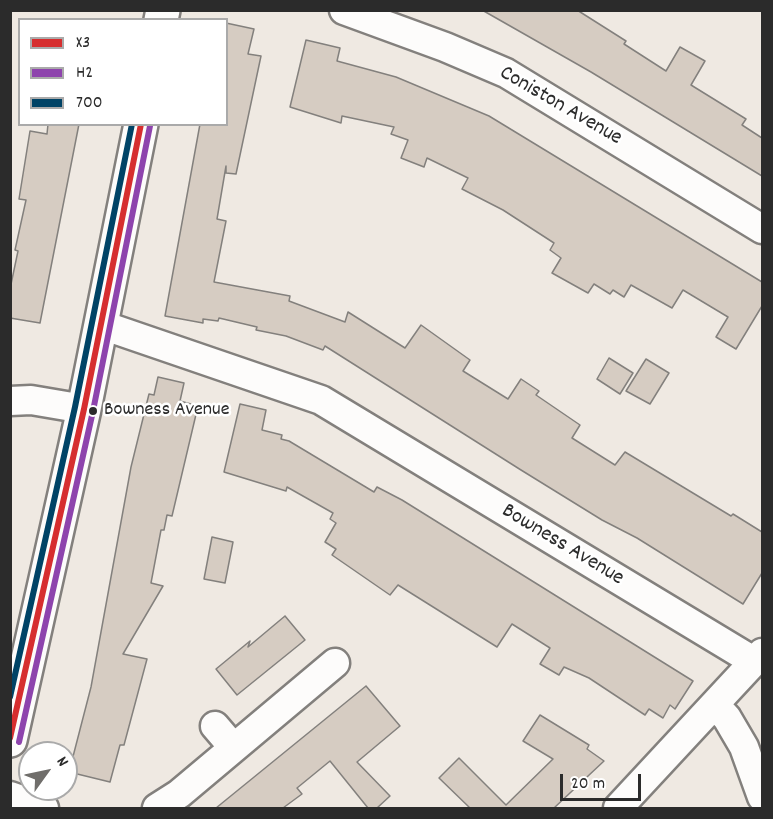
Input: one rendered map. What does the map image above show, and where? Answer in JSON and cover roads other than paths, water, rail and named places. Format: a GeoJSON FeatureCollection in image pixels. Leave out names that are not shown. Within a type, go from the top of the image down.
{"type":"FeatureCollection","features":[{"type":"Feature","properties":{"kind":"main road"},"geometry":{"type":"LineString","coordinates":[[10,740],[102,325],[141,126]]}},
{"type":"Feature","properties":{"kind":"street","name":"Coniston Avenue"},"geometry":{"type":"LineString","coordinates":[[344,10],[445,47],[506,73],[762,229]]}},
{"type":"Feature","properties":{"kind":"street","name":"Bowness Avenue"},"geometry":{"type":"LineString","coordinates":[[102,325],[321,400],[758,658]]}},
{"type":"Feature","properties":{"kind":"street"},"geometry":{"type":"LineString","coordinates":[[10,401],[32,400],[84,409]]}},
{"type":"Feature","properties":{"kind":"street"},"geometry":{"type":"LineString","coordinates":[[618,808],[716,706],[758,658]]}},
{"type":"Feature","properties":{"kind":"street"},"geometry":{"type":"LineString","coordinates":[[157,808],[179,794],[335,663]]}},
{"type":"Feature","properties":{"kind":"street"},"geometry":{"type":"LineString","coordinates":[[716,706],[727,718],[744,747],[762,797]]}},
{"type":"Feature","properties":{"kind":"street"},"geometry":{"type":"LineString","coordinates":[[215,726],[233,747]]}},
{"type":"Feature","properties":{"kind":"street"},"geometry":{"type":"LineString","coordinates":[[10,796],[44,808]]}},
{"type":"Feature","properties":{"kind":"place","name":"Bowness Avenue"},"geometry":{"type":"Point","coordinates":[93,411]}}]}
